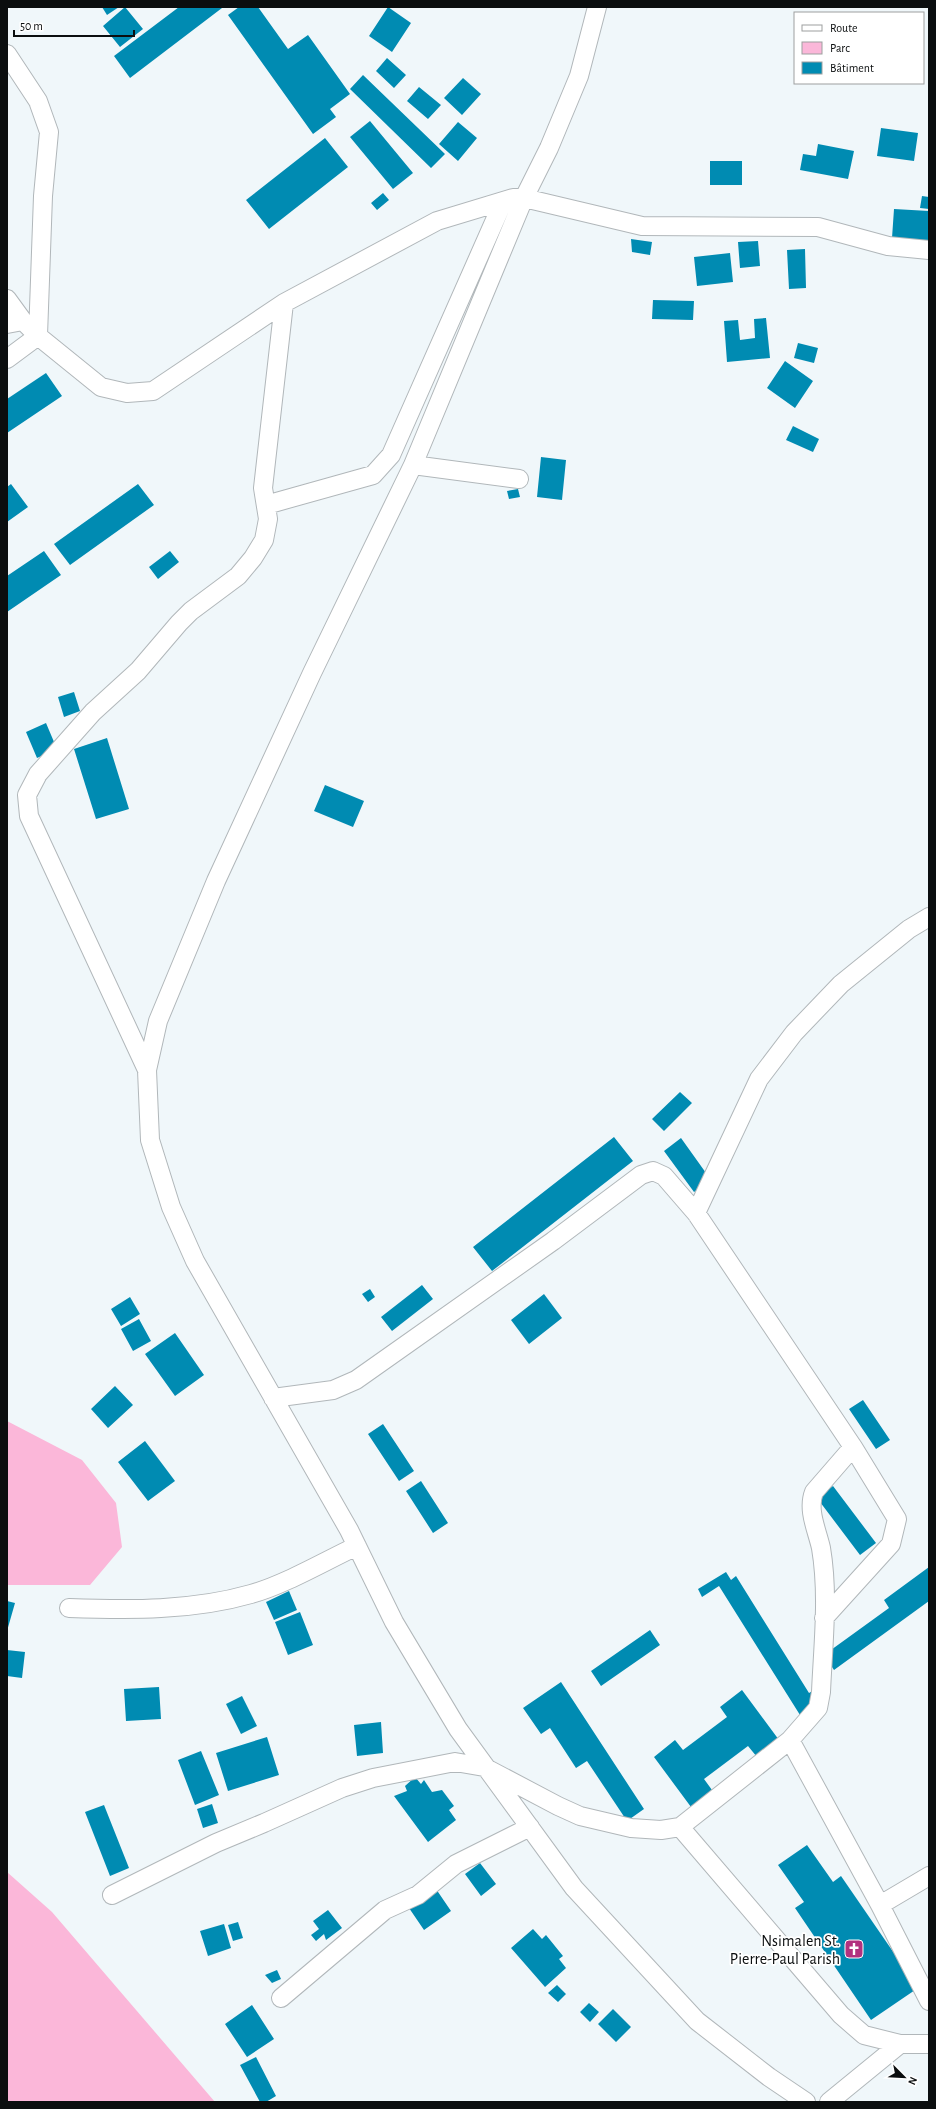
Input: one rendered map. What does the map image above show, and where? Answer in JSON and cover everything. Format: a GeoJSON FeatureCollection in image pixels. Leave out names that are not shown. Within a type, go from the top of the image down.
{"type":"FeatureCollection","features":[{"type":"Feature","properties":{"kind":"street"},"geometry":{"type":"LineString","coordinates":[[597,7],[579,76],[549,148],[524,198],[413,465],[312,673],[216,881],[158,1020],[147,1070],[150,1140],[171,1207],[196,1261],[357,1546],[394,1622],[458,1729],[484,1767],[574,1888],[697,2020],[769,2077],[806,2102]]}},
{"type":"Feature","properties":{"kind":"street"},"geometry":{"type":"LineString","coordinates":[[7,54],[38,101],[49,132],[43,196],[38,336]]}},
{"type":"Feature","properties":{"kind":"street"},"geometry":{"type":"LineString","coordinates":[[7,299],[15,323],[38,336],[101,387],[127,393],[153,391],[284,303],[437,221],[513,198],[524,198],[642,226],[818,227],[888,246],[929,250]]}},
{"type":"Feature","properties":{"kind":"street"},"geometry":{"type":"LineString","coordinates":[[266,505],[372,475],[391,455],[503,202]]}},
{"type":"Feature","properties":{"kind":"street"},"geometry":{"type":"LineString","coordinates":[[147,1070],[29,816],[28,795],[38,774],[93,712],[138,671],[191,611],[238,576],[253,558],[264,540],[268,519],[263,488],[284,303]]}},
{"type":"Feature","properties":{"kind":"street"},"geometry":{"type":"LineString","coordinates":[[7,359],[38,336]]}},
{"type":"Feature","properties":{"kind":"street"},"geometry":{"type":"LineString","coordinates":[[413,465],[519,479]]}},
{"type":"Feature","properties":{"kind":"street"},"geometry":{"type":"LineString","coordinates":[[696,1213],[759,1079],[794,1033],[841,984],[909,929],[929,916]]}},
{"type":"Feature","properties":{"kind":"street"},"geometry":{"type":"LineString","coordinates":[[273,1398],[333,1390],[356,1380],[553,1242],[641,1175],[653,1171],[664,1176],[696,1213],[853,1447],[897,1519],[891,1544],[824,1618]]}},
{"type":"Feature","properties":{"kind":"street"},"geometry":{"type":"LineString","coordinates":[[112,1895],[216,1843],[342,1788],[374,1778],[454,1762],[484,1767],[580,1816],[631,1828],[661,1830],[680,1827],[790,1740],[818,1708],[821,1692],[825,1585],[821,1549],[810,1501],[814,1492],[853,1447]]}},
{"type":"Feature","properties":{"kind":"street"},"geometry":{"type":"LineString","coordinates":[[69,1608],[122,1610],[178,1608],[220,1602],[253,1594],[357,1546]]}},
{"type":"Feature","properties":{"kind":"street"},"geometry":{"type":"LineString","coordinates":[[790,1740],[880,1905],[929,2001]]}},
{"type":"Feature","properties":{"kind":"street"},"geometry":{"type":"LineString","coordinates":[[281,1998],[385,1910],[418,1895],[456,1864],[530,1827]]}},
{"type":"Feature","properties":{"kind":"street"},"geometry":{"type":"LineString","coordinates":[[680,1827],[841,2015],[864,2035],[900,2044],[929,2044]]}},
{"type":"Feature","properties":{"kind":"street"},"geometry":{"type":"LineString","coordinates":[[880,1905],[929,1876]]}},
{"type":"Feature","properties":{"kind":"street"},"geometry":{"type":"LineString","coordinates":[[829,2102],[900,2044]]}},
{"type":"Feature","properties":{"kind":"green space"},"geometry":{"type":"Polygon","coordinates":[[[7,1421],[82,1460],[116,1503],[122,1547],[90,1585],[7,1585],[7,1421]]]}},
{"type":"Feature","properties":{"kind":"green space"},"geometry":{"type":"Polygon","coordinates":[[[7,1872],[52,1912],[215,2102],[7,2102],[7,1872]]]}},
{"type":"Feature","properties":{"kind":"building"},"geometry":{"type":"Polygon","coordinates":[[[102,7],[119,7],[107,15],[102,7]]]}},
{"type":"Feature","properties":{"kind":"building"},"geometry":{"type":"Polygon","coordinates":[[[125,7],[143,29],[120,47],[103,26],[125,7]]]}},
{"type":"Feature","properties":{"kind":"building"},"geometry":{"type":"Polygon","coordinates":[[[179,7],[222,8],[130,78],[114,56],[179,7]]]}},
{"type":"Feature","properties":{"kind":"building"},"geometry":{"type":"Polygon","coordinates":[[[239,7],[258,7],[288,49],[308,35],[350,94],[330,109],[336,117],[313,134],[228,15],[239,7]]]}},
{"type":"Feature","properties":{"kind":"building"},"geometry":{"type":"Polygon","coordinates":[[[388,7],[411,23],[392,52],[369,36],[388,7]]]}},
{"type":"Feature","properties":{"kind":"building"},"geometry":{"type":"Polygon","coordinates":[[[387,58],[406,75],[394,88],[376,71],[387,58]]]}},
{"type":"Feature","properties":{"kind":"building"},"geometry":{"type":"Polygon","coordinates":[[[363,75],[445,154],[431,168],[350,89],[363,75]]]}},
{"type":"Feature","properties":{"kind":"building"},"geometry":{"type":"Polygon","coordinates":[[[463,78],[481,94],[462,115],[444,98],[463,78]]]}},
{"type":"Feature","properties":{"kind":"building"},"geometry":{"type":"Polygon","coordinates":[[[419,87],[441,105],[428,119],[407,101],[419,87]]]}},
{"type":"Feature","properties":{"kind":"building"},"geometry":{"type":"Polygon","coordinates":[[[370,121],[413,173],[393,189],[350,137],[370,121]]]}},
{"type":"Feature","properties":{"kind":"building"},"geometry":{"type":"Polygon","coordinates":[[[458,122],[477,138],[458,161],[439,144],[458,122]]]}},
{"type":"Feature","properties":{"kind":"building"},"geometry":{"type":"Polygon","coordinates":[[[881,128],[918,133],[914,161],[877,156],[881,128]]]}},
{"type":"Feature","properties":{"kind":"building"},"geometry":{"type":"Polygon","coordinates":[[[325,138],[348,167],[269,229],[246,200],[325,138]]]}},
{"type":"Feature","properties":{"kind":"building"},"geometry":{"type":"Polygon","coordinates":[[[818,144],[854,151],[848,179],[800,170],[803,154],[816,156],[818,144]]]}},
{"type":"Feature","properties":{"kind":"building"},"geometry":{"type":"Polygon","coordinates":[[[710,161],[742,161],[742,185],[710,185],[710,161]]]}},
{"type":"Feature","properties":{"kind":"building"},"geometry":{"type":"Polygon","coordinates":[[[383,193],[389,200],[377,210],[371,203],[383,193]]]}},
{"type":"Feature","properties":{"kind":"building"},"geometry":{"type":"Polygon","coordinates":[[[922,196],[929,197],[929,209],[920,208],[922,196]]]}},
{"type":"Feature","properties":{"kind":"building"},"geometry":{"type":"Polygon","coordinates":[[[894,209],[929,211],[929,241],[892,238],[894,209]]]}},
{"type":"Feature","properties":{"kind":"building"},"geometry":{"type":"Polygon","coordinates":[[[631,239],[652,242],[650,255],[632,252],[631,239]]]}},
{"type":"Feature","properties":{"kind":"building"},"geometry":{"type":"Polygon","coordinates":[[[758,241],[760,266],[740,268],[738,242],[758,241]]]}},
{"type":"Feature","properties":{"kind":"building"},"geometry":{"type":"Polygon","coordinates":[[[805,249],[806,288],[789,289],[787,250],[805,249]]]}},
{"type":"Feature","properties":{"kind":"building"},"geometry":{"type":"Polygon","coordinates":[[[730,253],[733,282],[697,286],[694,257],[730,253]]]}},
{"type":"Feature","properties":{"kind":"building"},"geometry":{"type":"Polygon","coordinates":[[[653,300],[694,301],[693,320],[652,319],[653,300]]]}},
{"type":"Feature","properties":{"kind":"building"},"geometry":{"type":"Polygon","coordinates":[[[766,318],[770,358],[727,362],[724,321],[738,320],[740,340],[755,338],[754,319],[766,318]]]}},
{"type":"Feature","properties":{"kind":"building"},"geometry":{"type":"Polygon","coordinates":[[[798,343],[818,348],[814,363],[794,358],[798,343]]]}},
{"type":"Feature","properties":{"kind":"building"},"geometry":{"type":"Polygon","coordinates":[[[785,361],[813,381],[795,408],[767,388],[785,361]]]}},
{"type":"Feature","properties":{"kind":"building"},"geometry":{"type":"Polygon","coordinates":[[[46,373],[62,396],[7,433],[7,399],[46,373]]]}},
{"type":"Feature","properties":{"kind":"building"},"geometry":{"type":"Polygon","coordinates":[[[793,426],[819,439],[813,452],[786,440],[793,426]]]}},
{"type":"Feature","properties":{"kind":"building"},"geometry":{"type":"Polygon","coordinates":[[[541,457],[566,460],[562,500],[537,497],[541,457]]]}},
{"type":"Feature","properties":{"kind":"building"},"geometry":{"type":"Polygon","coordinates":[[[11,484],[28,507],[7,522],[7,487],[11,484]]]}},
{"type":"Feature","properties":{"kind":"building"},"geometry":{"type":"Polygon","coordinates":[[[138,484],[154,505],[70,565],[54,544],[138,484]]]}},
{"type":"Feature","properties":{"kind":"building"},"geometry":{"type":"Polygon","coordinates":[[[518,489],[520,497],[509,499],[507,491],[518,489]]]}},
{"type":"Feature","properties":{"kind":"building"},"geometry":{"type":"Polygon","coordinates":[[[44,551],[61,575],[7,612],[7,576],[44,551]]]}},
{"type":"Feature","properties":{"kind":"building"},"geometry":{"type":"Polygon","coordinates":[[[170,551],[179,562],[158,579],[149,567],[170,551]]]}},
{"type":"Feature","properties":{"kind":"building"},"geometry":{"type":"Polygon","coordinates":[[[74,692],[80,711],[64,717],[58,697],[74,692]]]}},
{"type":"Feature","properties":{"kind":"building"},"geometry":{"type":"Polygon","coordinates":[[[46,723],[57,749],[37,758],[26,732],[46,723]]]}},
{"type":"Feature","properties":{"kind":"building"},"geometry":{"type":"Polygon","coordinates":[[[107,738],[129,809],[96,819],[74,749],[107,738]]]}},
{"type":"Feature","properties":{"kind":"building"},"geometry":{"type":"Polygon","coordinates":[[[325,785],[364,801],[353,827],[314,811],[325,785]]]}},
{"type":"Feature","properties":{"kind":"building"},"geometry":{"type":"Polygon","coordinates":[[[680,1092],[692,1103],[664,1131],[652,1119],[680,1092]]]}},
{"type":"Feature","properties":{"kind":"building"},"geometry":{"type":"Polygon","coordinates":[[[614,1137],[633,1161],[492,1271],[473,1247],[614,1137]]]}},
{"type":"Feature","properties":{"kind":"building"},"geometry":{"type":"Polygon","coordinates":[[[681,1138],[711,1180],[694,1192],[664,1151],[681,1138]]]}},
{"type":"Feature","properties":{"kind":"building"},"geometry":{"type":"Polygon","coordinates":[[[422,1285],[433,1299],[392,1331],[381,1317],[422,1285]]]}},
{"type":"Feature","properties":{"kind":"building"},"geometry":{"type":"Polygon","coordinates":[[[370,1289],[375,1297],[368,1302],[362,1294],[370,1289]]]}},
{"type":"Feature","properties":{"kind":"building"},"geometry":{"type":"Polygon","coordinates":[[[544,1294],[562,1318],[529,1344],[511,1320],[544,1294]]]}},
{"type":"Feature","properties":{"kind":"building"},"geometry":{"type":"Polygon","coordinates":[[[130,1297],[140,1314],[121,1326],[111,1309],[130,1297]]]}},
{"type":"Feature","properties":{"kind":"building"},"geometry":{"type":"Polygon","coordinates":[[[139,1319],[151,1341],[133,1351],[121,1329],[139,1319]]]}},
{"type":"Feature","properties":{"kind":"building"},"geometry":{"type":"Polygon","coordinates":[[[175,1333],[204,1375],[175,1396],[145,1354],[175,1333]]]}},
{"type":"Feature","properties":{"kind":"building"},"geometry":{"type":"Polygon","coordinates":[[[115,1386],[133,1405],[108,1428],[91,1409],[115,1386]]]}},
{"type":"Feature","properties":{"kind":"building"},"geometry":{"type":"Polygon","coordinates":[[[863,1400],[890,1440],[876,1449],[849,1409],[863,1400]]]}},
{"type":"Feature","properties":{"kind":"building"},"geometry":{"type":"Polygon","coordinates":[[[383,1424],[414,1471],[399,1481],[368,1434],[383,1424]]]}},
{"type":"Feature","properties":{"kind":"building"},"geometry":{"type":"Polygon","coordinates":[[[145,1441],[175,1481],[148,1501],[118,1462],[145,1441]]]}},
{"type":"Feature","properties":{"kind":"building"},"geometry":{"type":"Polygon","coordinates":[[[421,1481],[448,1523],[433,1533],[406,1491],[421,1481]]]}},
{"type":"Feature","properties":{"kind":"building"},"geometry":{"type":"Polygon","coordinates":[[[833,1486],[876,1543],[860,1555],[817,1498],[833,1486]]]}},
{"type":"Feature","properties":{"kind":"building"},"geometry":{"type":"Polygon","coordinates":[[[929,1567],[929,1601],[834,1670],[824,1655],[889,1608],[884,1600],[929,1567]]]}},
{"type":"Feature","properties":{"kind":"building"},"geometry":{"type":"Polygon","coordinates":[[[726,1572],[731,1580],[736,1576],[809,1693],[814,1690],[814,1706],[800,1715],[719,1586],[702,1597],[698,1589],[726,1572]]]}},
{"type":"Feature","properties":{"kind":"building"},"geometry":{"type":"Polygon","coordinates":[[[289,1591],[297,1610],[274,1620],[266,1602],[289,1591]]]}},
{"type":"Feature","properties":{"kind":"building"},"geometry":{"type":"Polygon","coordinates":[[[7,1601],[15,1603],[7,1631],[7,1601]]]}},
{"type":"Feature","properties":{"kind":"building"},"geometry":{"type":"Polygon","coordinates":[[[300,1612],[313,1645],[288,1655],[275,1622],[300,1612]]]}},
{"type":"Feature","properties":{"kind":"building"},"geometry":{"type":"Polygon","coordinates":[[[650,1630],[660,1645],[601,1686],[591,1671],[650,1630]]]}},
{"type":"Feature","properties":{"kind":"building"},"geometry":{"type":"Polygon","coordinates":[[[7,1650],[25,1652],[22,1678],[7,1676],[7,1650]]]}},
{"type":"Feature","properties":{"kind":"building"},"geometry":{"type":"Polygon","coordinates":[[[561,1682],[644,1809],[627,1821],[587,1761],[576,1768],[550,1728],[541,1734],[523,1708],[561,1682]]]}},
{"type":"Feature","properties":{"kind":"building"},"geometry":{"type":"Polygon","coordinates":[[[159,1687],[161,1719],[126,1721],[124,1689],[159,1687]]]}},
{"type":"Feature","properties":{"kind":"building"},"geometry":{"type":"Polygon","coordinates":[[[742,1690],[779,1740],[757,1757],[748,1746],[704,1779],[712,1790],[691,1807],[654,1757],[675,1740],[683,1750],[727,1717],[720,1707],[742,1690]]]}},
{"type":"Feature","properties":{"kind":"building"},"geometry":{"type":"Polygon","coordinates":[[[242,1696],[257,1726],[241,1734],[226,1704],[242,1696]]]}},
{"type":"Feature","properties":{"kind":"building"},"geometry":{"type":"Polygon","coordinates":[[[381,1722],[383,1753],[357,1756],[354,1725],[381,1722]]]}},
{"type":"Feature","properties":{"kind":"building"},"geometry":{"type":"Polygon","coordinates":[[[267,1737],[279,1775],[228,1791],[216,1753],[267,1737]]]}},
{"type":"Feature","properties":{"kind":"building"},"geometry":{"type":"Polygon","coordinates":[[[201,1751],[219,1795],[195,1805],[178,1760],[201,1751]]]}},
{"type":"Feature","properties":{"kind":"building"},"geometry":{"type":"Polygon","coordinates":[[[415,1777],[421,1784],[424,1780],[432,1792],[442,1790],[454,1806],[449,1810],[456,1820],[428,1842],[394,1796],[407,1791],[405,1786],[415,1777]]]}},
{"type":"Feature","properties":{"kind":"building"},"geometry":{"type":"Polygon","coordinates":[[[212,1804],[218,1823],[203,1828],[197,1809],[212,1804]]]}},
{"type":"Feature","properties":{"kind":"building"},"geometry":{"type":"Polygon","coordinates":[[[104,1805],[129,1868],[110,1876],[85,1812],[104,1805]]]}},
{"type":"Feature","properties":{"kind":"building"},"geometry":{"type":"Polygon","coordinates":[[[807,1845],[833,1882],[841,1876],[918,1988],[871,2020],[795,1908],[804,1902],[778,1865],[807,1845]]]}},
{"type":"Feature","properties":{"kind":"building"},"geometry":{"type":"Polygon","coordinates":[[[480,1863],[496,1884],[481,1896],[465,1874],[480,1863]]]}},
{"type":"Feature","properties":{"kind":"building"},"geometry":{"type":"Polygon","coordinates":[[[436,1889],[451,1911],[424,1930],[409,1908],[436,1889]]]}},
{"type":"Feature","properties":{"kind":"building"},"geometry":{"type":"Polygon","coordinates":[[[328,1910],[342,1928],[326,1940],[324,1934],[316,1941],[311,1935],[319,1929],[313,1921],[328,1910]]]}},
{"type":"Feature","properties":{"kind":"building"},"geometry":{"type":"Polygon","coordinates":[[[238,1922],[243,1938],[233,1941],[228,1925],[238,1922]]]}},
{"type":"Feature","properties":{"kind":"building"},"geometry":{"type":"Polygon","coordinates":[[[224,1924],[231,1948],[208,1956],[200,1931],[224,1924]]]}},
{"type":"Feature","properties":{"kind":"building"},"geometry":{"type":"Polygon","coordinates":[[[533,1929],[542,1939],[546,1935],[563,1956],[559,1959],[566,1968],[545,1987],[511,1948],[533,1929]]]}},
{"type":"Feature","properties":{"kind":"building"},"geometry":{"type":"Polygon","coordinates":[[[277,1970],[281,1979],[272,1983],[265,1975],[277,1970]]]}},
{"type":"Feature","properties":{"kind":"building"},"geometry":{"type":"Polygon","coordinates":[[[557,1985],[566,1994],[558,2002],[548,1993],[557,1985]]]}},
{"type":"Feature","properties":{"kind":"building"},"geometry":{"type":"Polygon","coordinates":[[[589,2003],[599,2012],[590,2022],[580,2012],[589,2003]]]}},
{"type":"Feature","properties":{"kind":"building"},"geometry":{"type":"Polygon","coordinates":[[[252,2005],[274,2039],[247,2057],[225,2024],[252,2005]]]}},
{"type":"Feature","properties":{"kind":"building"},"geometry":{"type":"Polygon","coordinates":[[[613,2009],[631,2027],[616,2042],[598,2024],[613,2009]]]}},
{"type":"Feature","properties":{"kind":"building"},"geometry":{"type":"Polygon","coordinates":[[[256,2057],[276,2096],[266,2102],[260,2102],[240,2065],[256,2057]]]}},
{"type":"Feature","properties":{"kind":"place","name":"Nsimalen St. Pierre-Paul Parish"},"geometry":{"type":"Point","coordinates":[854,1949]}}]}
